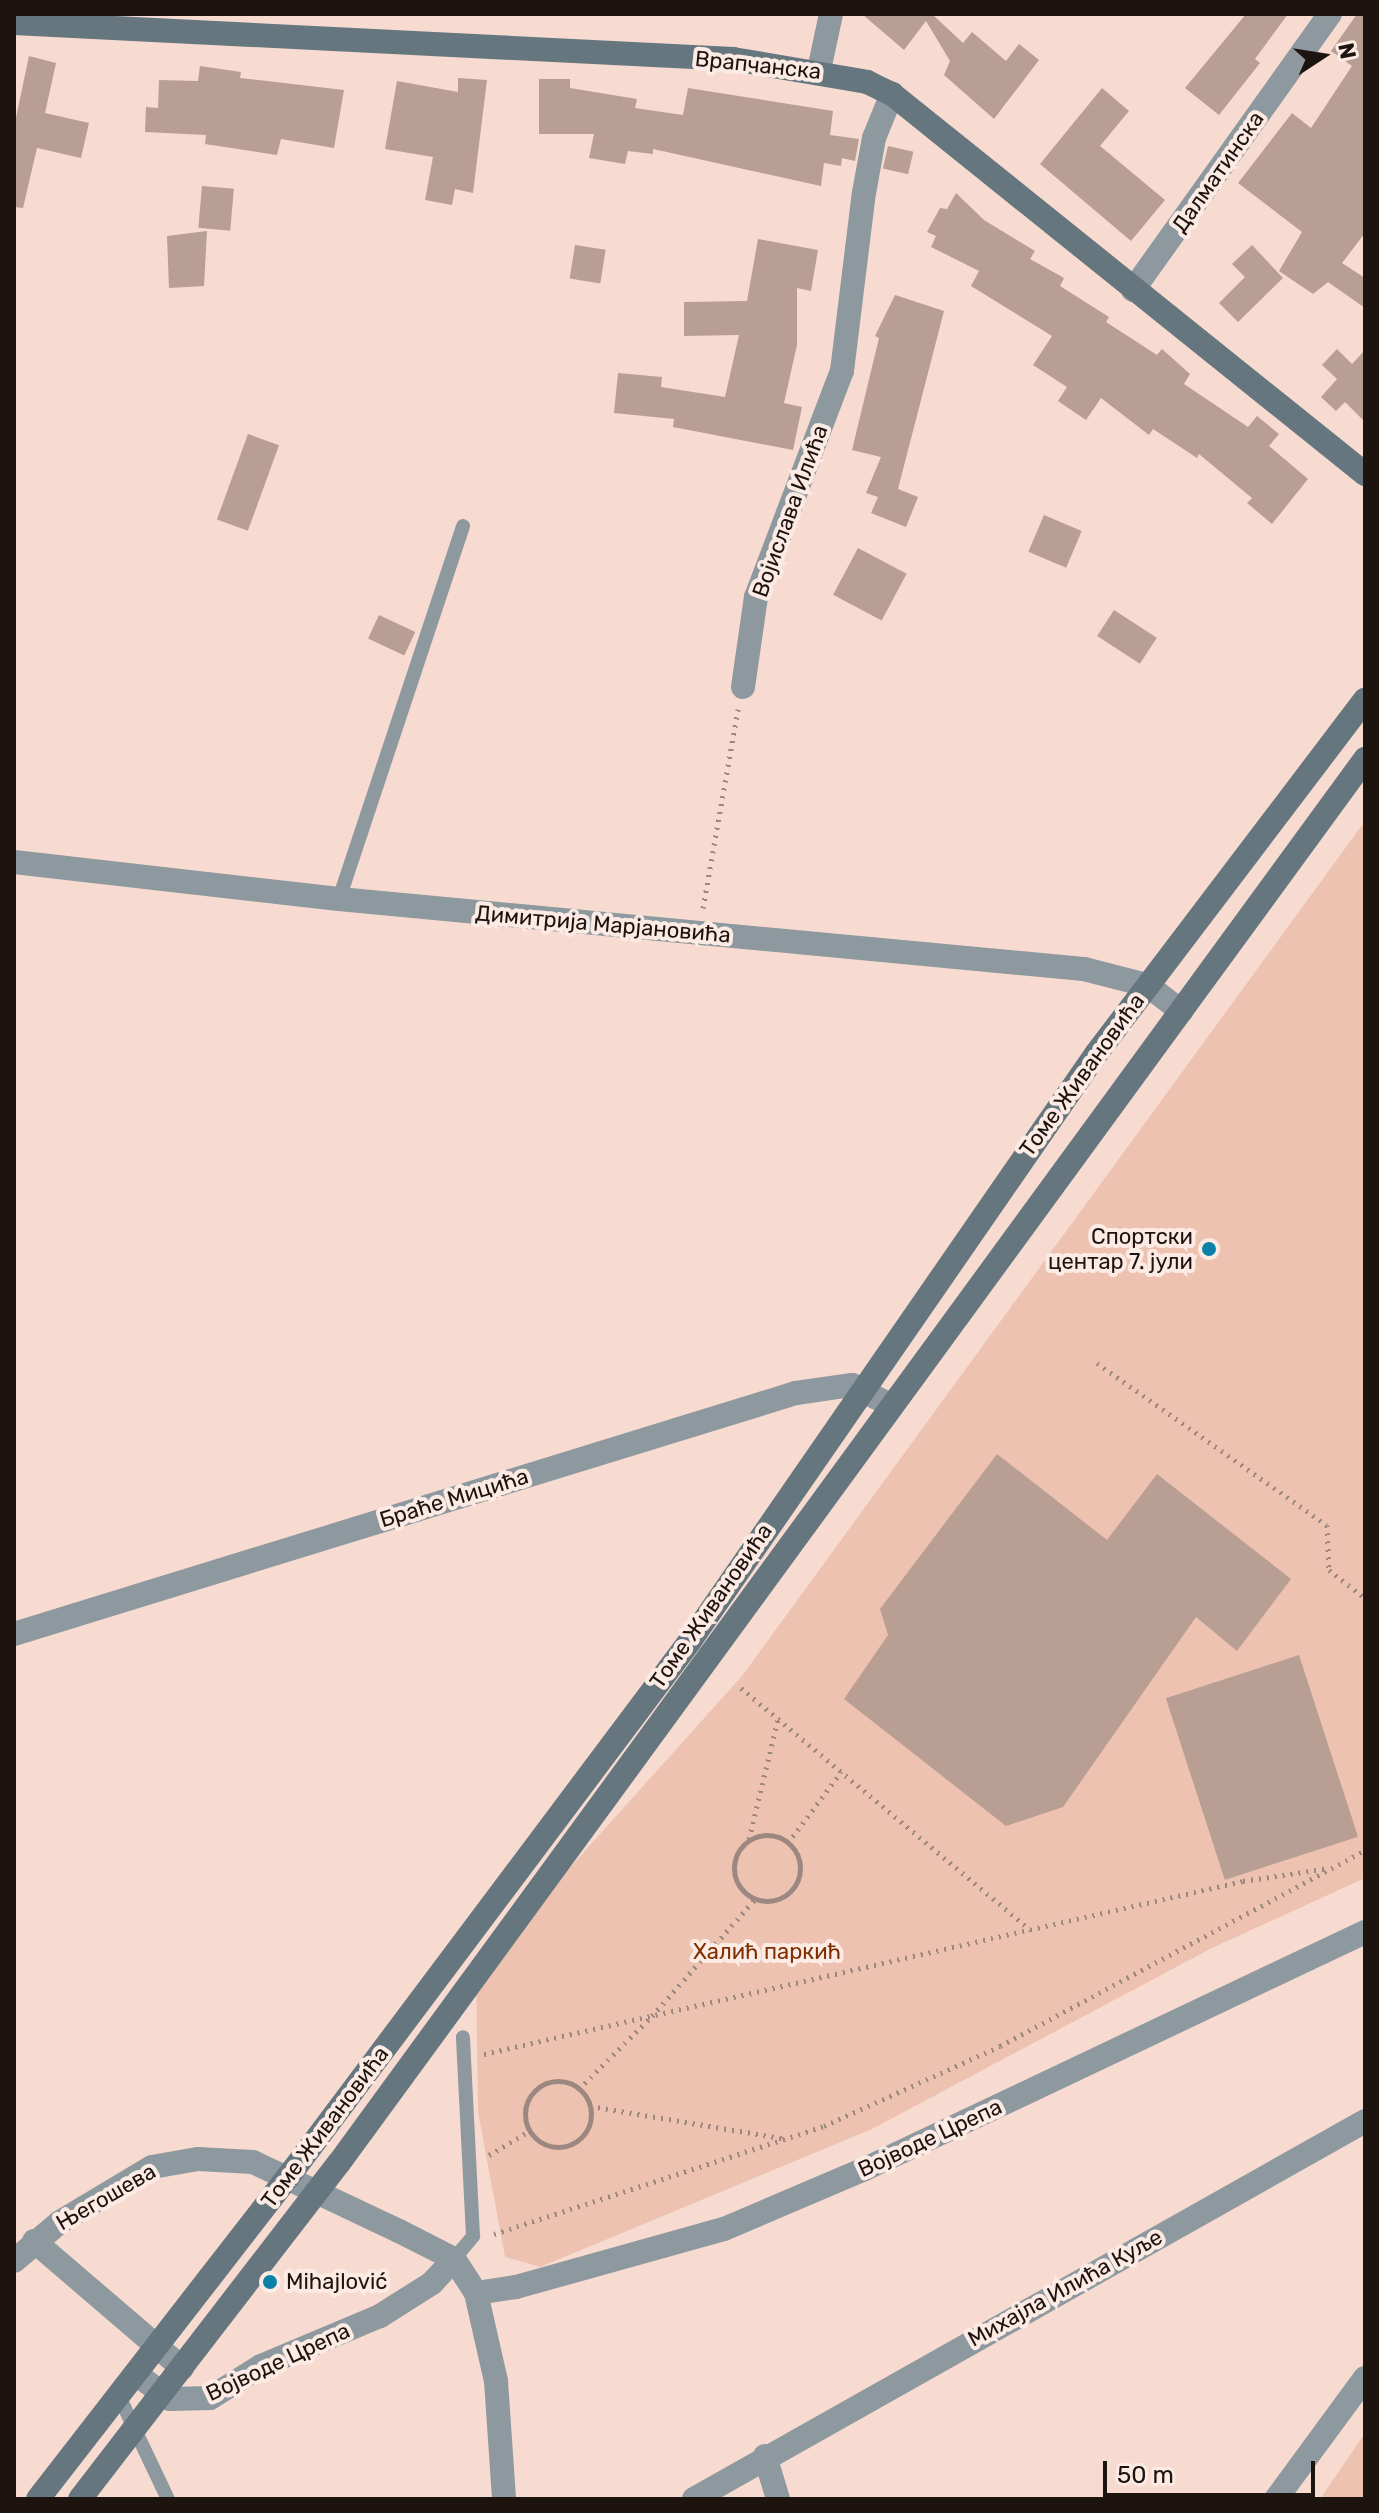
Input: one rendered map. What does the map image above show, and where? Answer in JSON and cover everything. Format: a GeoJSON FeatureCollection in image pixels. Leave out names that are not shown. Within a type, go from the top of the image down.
{"type":"FeatureCollection","features":[{"type":"Feature","properties":{"kind":"main road","name":"Врапчанска"},"geometry":{"type":"LineString","coordinates":[[14,23],[140,20],[733,59],[819,70],[892,94],[1365,474]]}},
{"type":"Feature","properties":{"kind":"main road","name":"Томе Живановића"},"geometry":{"type":"LineString","coordinates":[[38,2499],[288,2177],[690,1641],[861,1387],[1147,985],[1365,699]]}},
{"type":"Feature","properties":{"kind":"main road","name":"Томе Живановића"},"geometry":{"type":"LineString","coordinates":[[80,2499],[317,2193],[1365,759]]}},
{"type":"Feature","properties":{"kind":"street"},"geometry":{"type":"LineString","coordinates":[[819,70],[831,14]]}},
{"type":"Feature","properties":{"kind":"street","name":"Далматинска"},"geometry":{"type":"LineString","coordinates":[[1133,290],[1330,14]]}},
{"type":"Feature","properties":{"kind":"street","name":"Војислава Илића"},"geometry":{"type":"LineString","coordinates":[[743,687],[756,597],[842,371],[864,193],[874,138],[892,94]]}},
{"type":"Feature","properties":{"kind":"street","name":"Димитрија Марјановића"},"geometry":{"type":"LineString","coordinates":[[14,862],[339,899],[1084,969],[1147,985],[1181,1011]]}},
{"type":"Feature","properties":{"kind":"street","name":"Браће Мицића"},"geometry":{"type":"LineString","coordinates":[[14,1634],[782,1397],[839,1385],[861,1387]]}},
{"type":"Feature","properties":{"kind":"street"},"geometry":{"type":"LineString","coordinates":[[861,1387],[892,1406]]}},
{"type":"Feature","properties":{"kind":"street","name":"Војводе Црепа"},"geometry":{"type":"LineString","coordinates":[[476,2293],[516,2287],[724,2229],[865,2169],[1365,1932]]}},
{"type":"Feature","properties":{"kind":"street","name":"Михајла Илића Куље"},"geometry":{"type":"LineString","coordinates":[[694,2499],[765,2456],[1365,2121]]}},
{"type":"Feature","properties":{"kind":"street","name":"Његошева"},"geometry":{"type":"LineString","coordinates":[[14,2261],[34,2241],[133,2178],[172,2162],[227,2158],[288,2177],[317,2193]]}},
{"type":"Feature","properties":{"kind":"street"},"geometry":{"type":"LineString","coordinates":[[317,2193],[454,2259],[476,2293],[496,2381],[504,2499]]}},
{"type":"Feature","properties":{"kind":"street","name":"Његошева"},"geometry":{"type":"LineString","coordinates":[[34,2241],[182,2368]]}},
{"type":"Feature","properties":{"kind":"street","name":"Војводе Црепа"},"geometry":{"type":"LineString","coordinates":[[160,2395],[210,2398],[261,2366],[380,2316],[432,2283],[454,2259]]}},
{"type":"Feature","properties":{"kind":"street"},"geometry":{"type":"LineString","coordinates":[[136,2374],[160,2395]]}},
{"type":"Feature","properties":{"kind":"street"},"geometry":{"type":"LineString","coordinates":[[1276,2499],[1365,2378]]}},
{"type":"Feature","properties":{"kind":"street"},"geometry":{"type":"LineString","coordinates":[[765,2456],[778,2499]]}},
{"type":"Feature","properties":{"kind":"lane"},"geometry":{"type":"LineString","coordinates":[[339,899],[463,526]]}},
{"type":"Feature","properties":{"kind":"lane"},"geometry":{"type":"LineString","coordinates":[[454,2259],[473,2236],[463,2037]]}},
{"type":"Feature","properties":{"kind":"lane"},"geometry":{"type":"LineString","coordinates":[[119,2396],[168,2499]]}},
{"type":"Feature","properties":{"kind":"path"},"geometry":{"type":"LineString","coordinates":[[699,933],[743,687]]}},
{"type":"Feature","properties":{"kind":"path"},"geometry":{"type":"LineString","coordinates":[[1097,1363],[1327,1525],[1329,1570],[1365,1598]]}},
{"type":"Feature","properties":{"kind":"path"},"geometry":{"type":"LineString","coordinates":[[741,1688],[1030,1930]]}},
{"type":"Feature","properties":{"kind":"path"},"geometry":{"type":"LineString","coordinates":[[749,1840],[769,1835],[788,1843],[799,1860],[798,1880],[776,1900],[755,1899],[739,1886],[734,1866],[749,1840],[778,1719]]}},
{"type":"Feature","properties":{"kind":"path"},"geometry":{"type":"LineString","coordinates":[[788,1843],[841,1772]]}},
{"type":"Feature","properties":{"kind":"path"},"geometry":{"type":"LineString","coordinates":[[473,2236],[493,2235],[786,2139],[1000,2046],[1365,1850]]}},
{"type":"Feature","properties":{"kind":"path"},"geometry":{"type":"LineString","coordinates":[[464,2059],[1243,1881],[1334,1867]]}},
{"type":"Feature","properties":{"kind":"path"},"geometry":{"type":"LineString","coordinates":[[579,2089],[652,2016],[755,1899]]}},
{"type":"Feature","properties":{"kind":"path"},"geometry":{"type":"LineString","coordinates":[[550,2082],[579,2089],[590,2106],[588,2127],[575,2143],[555,2147],[529,2131],[525,2111],[533,2093],[550,2082]]}},
{"type":"Feature","properties":{"kind":"path"},"geometry":{"type":"LineString","coordinates":[[590,2106],[786,2139]]}},
{"type":"Feature","properties":{"kind":"path"},"geometry":{"type":"LineString","coordinates":[[471,2167],[529,2131]]}},
{"type":"Feature","properties":{"kind":"green space","name":"Спортски центар 7. јули"},"geometry":{"type":"Polygon","coordinates":[[[1365,821],[1365,1878],[1212,1948],[872,2129],[540,2267],[505,2257],[478,2112],[476,1972],[742,1676],[1365,821]]]}},
{"type":"Feature","properties":{"kind":"green space"},"geometry":{"type":"Polygon","coordinates":[[[1365,2433],[1365,2499],[1320,2499],[1365,2433]]]}},
{"type":"Feature","properties":{"kind":"building"},"geometry":{"type":"Polygon","coordinates":[[[862,14],[932,14],[963,43],[972,32],[1006,61],[1019,44],[1039,60],[994,119],[944,75],[950,61],[926,21],[904,50],[862,14]]]}},
{"type":"Feature","properties":{"kind":"building"},"geometry":{"type":"Polygon","coordinates":[[[1246,14],[1288,14],[1255,59],[1260,63],[1219,115],[1185,88],[1246,14]]]}},
{"type":"Feature","properties":{"kind":"building"},"geometry":{"type":"Polygon","coordinates":[[[1357,14],[1365,14],[1365,233],[1342,263],[1365,278],[1365,308],[1328,282],[1313,294],[1279,271],[1302,232],[1238,183],[1292,113],[1311,128],[1352,66],[1331,51],[1357,14]]]}},
{"type":"Feature","properties":{"kind":"building"},"geometry":{"type":"Polygon","coordinates":[[[29,56],[56,63],[45,113],[89,123],[81,158],[37,148],[23,208],[14,207],[14,127],[29,56]]]}},
{"type":"Feature","properties":{"kind":"building"},"geometry":{"type":"Polygon","coordinates":[[[200,66],[241,72],[240,78],[344,90],[334,148],[281,139],[277,155],[205,144],[206,135],[145,132],[146,107],[158,108],[159,80],[198,81],[200,66]]]}},
{"type":"Feature","properties":{"kind":"building"},"geometry":{"type":"Polygon","coordinates":[[[458,78],[487,80],[473,193],[455,189],[452,205],[425,200],[433,157],[385,149],[397,81],[458,92],[458,78]]]}},
{"type":"Feature","properties":{"kind":"building"},"geometry":{"type":"Polygon","coordinates":[[[539,79],[570,79],[570,88],[637,99],[635,108],[683,115],[688,88],[833,111],[830,135],[859,139],[855,161],[842,158],[841,166],[824,163],[821,186],[653,149],[653,154],[628,151],[625,164],[589,158],[594,134],[539,134],[539,79]]]}},
{"type":"Feature","properties":{"kind":"building"},"geometry":{"type":"Polygon","coordinates":[[[1102,88],[1129,111],[1100,146],[1165,200],[1131,241],[1040,164],[1102,88]]]}},
{"type":"Feature","properties":{"kind":"building"},"geometry":{"type":"Polygon","coordinates":[[[888,146],[913,152],[908,174],[883,168],[888,146]]]}},
{"type":"Feature","properties":{"kind":"building"},"geometry":{"type":"Polygon","coordinates":[[[202,186],[234,189],[230,231],[198,228],[202,186]]]}},
{"type":"Feature","properties":{"kind":"building"},"geometry":{"type":"Polygon","coordinates":[[[956,193],[984,220],[1035,251],[1030,259],[1064,278],[1060,286],[1109,317],[1106,322],[1157,355],[1162,349],[1190,374],[1184,384],[1248,427],[1257,416],[1279,434],[1269,446],[1308,479],[1272,524],[1247,503],[1252,498],[1199,454],[1197,458],[1153,429],[1149,435],[1101,398],[1086,420],[1058,401],[1067,387],[1033,365],[1052,336],[971,286],[979,271],[931,247],[936,236],[927,232],[940,208],[947,209],[956,193]]]}},
{"type":"Feature","properties":{"kind":"building"},"geometry":{"type":"Polygon","coordinates":[[[207,231],[204,286],[169,288],[167,236],[207,231]]]}},
{"type":"Feature","properties":{"kind":"building"},"geometry":{"type":"Polygon","coordinates":[[[758,239],[818,250],[811,291],[797,288],[797,345],[784,403],[802,407],[793,450],[673,427],[674,419],[614,413],[618,373],[662,377],[661,387],[725,397],[739,335],[684,336],[684,302],[747,301],[758,239]]]}},
{"type":"Feature","properties":{"kind":"building"},"geometry":{"type":"Polygon","coordinates":[[[575,245],[606,250],[600,283],[570,279],[575,245]]]}},
{"type":"Feature","properties":{"kind":"building"},"geometry":{"type":"Polygon","coordinates":[[[1252,245],[1283,278],[1238,322],[1219,303],[1245,277],[1232,264],[1252,245]]]}},
{"type":"Feature","properties":{"kind":"building"},"geometry":{"type":"Polygon","coordinates":[[[895,295],[944,311],[898,489],[918,497],[906,527],[871,513],[878,497],[866,493],[881,457],[852,450],[879,338],[875,336],[895,295]]]}},
{"type":"Feature","properties":{"kind":"building"},"geometry":{"type":"Polygon","coordinates":[[[1337,349],[1352,364],[1365,350],[1365,422],[1345,402],[1336,411],[1321,397],[1337,379],[1322,365],[1337,349]]]}},
{"type":"Feature","properties":{"kind":"building"},"geometry":{"type":"Polygon","coordinates":[[[248,434],[279,445],[248,531],[217,520],[248,434]]]}},
{"type":"Feature","properties":{"kind":"building"},"geometry":{"type":"Polygon","coordinates":[[[1044,515],[1082,531],[1066,568],[1028,552],[1044,515]]]}},
{"type":"Feature","properties":{"kind":"building"},"geometry":{"type":"Polygon","coordinates":[[[858,548],[907,574],[882,621],[833,595],[858,548]]]}},
{"type":"Feature","properties":{"kind":"building"},"geometry":{"type":"Polygon","coordinates":[[[1114,610],[1157,638],[1140,664],[1097,636],[1114,610]]]}},
{"type":"Feature","properties":{"kind":"building"},"geometry":{"type":"Polygon","coordinates":[[[379,615],[415,632],[404,655],[368,639],[379,615]]]}},
{"type":"Feature","properties":{"kind":"building"},"geometry":{"type":"Polygon","coordinates":[[[997,1454],[1107,1540],[1157,1474],[1291,1579],[1237,1651],[1196,1617],[1063,1807],[1006,1826],[844,1699],[888,1635],[880,1609],[997,1454]]]}},
{"type":"Feature","properties":{"kind":"building"},"geometry":{"type":"Polygon","coordinates":[[[1299,1655],[1358,1837],[1225,1880],[1166,1698],[1299,1655]]]}},
{"type":"Feature","properties":{"kind":"place","name":"Спортски центар 7. јули"},"geometry":{"type":"Point","coordinates":[1209,1249]}},
{"type":"Feature","properties":{"kind":"place","name":"Mihajlović"},"geometry":{"type":"Point","coordinates":[270,2282]}},
{"type":"Feature","properties":{"kind":"park label","name":"Халић паркић"},"geometry":{"type":"Point","coordinates":[767,1952]}}]}
